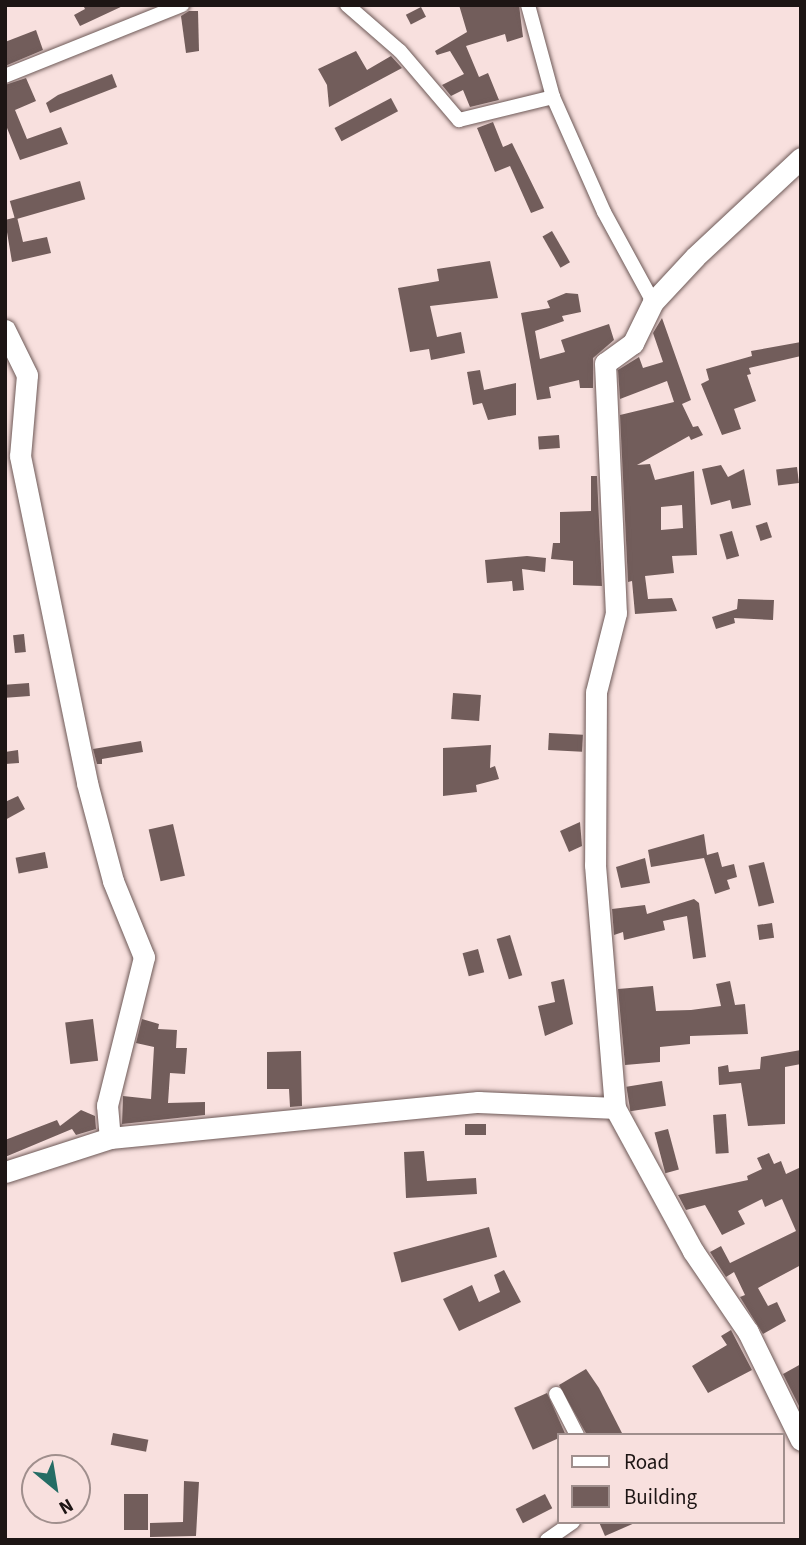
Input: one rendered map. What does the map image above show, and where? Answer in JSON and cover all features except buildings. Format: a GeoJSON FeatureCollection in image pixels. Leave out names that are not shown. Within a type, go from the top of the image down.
{"type":"FeatureCollection","features":[{"type":"Feature","properties":{"kind":"street"},"geometry":{"type":"LineString","coordinates":[[5,76],[182,5]]}},
{"type":"Feature","properties":{"kind":"street"},"geometry":{"type":"LineString","coordinates":[[347,5],[400,51],[459,120],[553,97]]}},
{"type":"Feature","properties":{"kind":"street"},"geometry":{"type":"LineString","coordinates":[[528,5],[553,97],[604,212],[653,302]]}},
{"type":"Feature","properties":{"kind":"street"},"geometry":{"type":"LineString","coordinates":[[801,158],[653,302],[634,343],[606,363],[616,613],[596,692],[594,865],[615,1108],[693,1251],[748,1332],[801,1440]]}},
{"type":"Feature","properties":{"kind":"street"},"geometry":{"type":"LineString","coordinates":[[5,330],[27,375],[20,456],[87,783],[113,881],[144,957],[107,1105],[110,1138]]}},
{"type":"Feature","properties":{"kind":"street"},"geometry":{"type":"LineString","coordinates":[[5,1172],[110,1138],[478,1102],[615,1108]]}},
{"type":"Feature","properties":{"kind":"street"},"geometry":{"type":"LineString","coordinates":[[556,1394],[576,1433]]}},
{"type":"Feature","properties":{"kind":"street"},"geometry":{"type":"LineString","coordinates":[[547,1540],[570,1524]]}}]}
